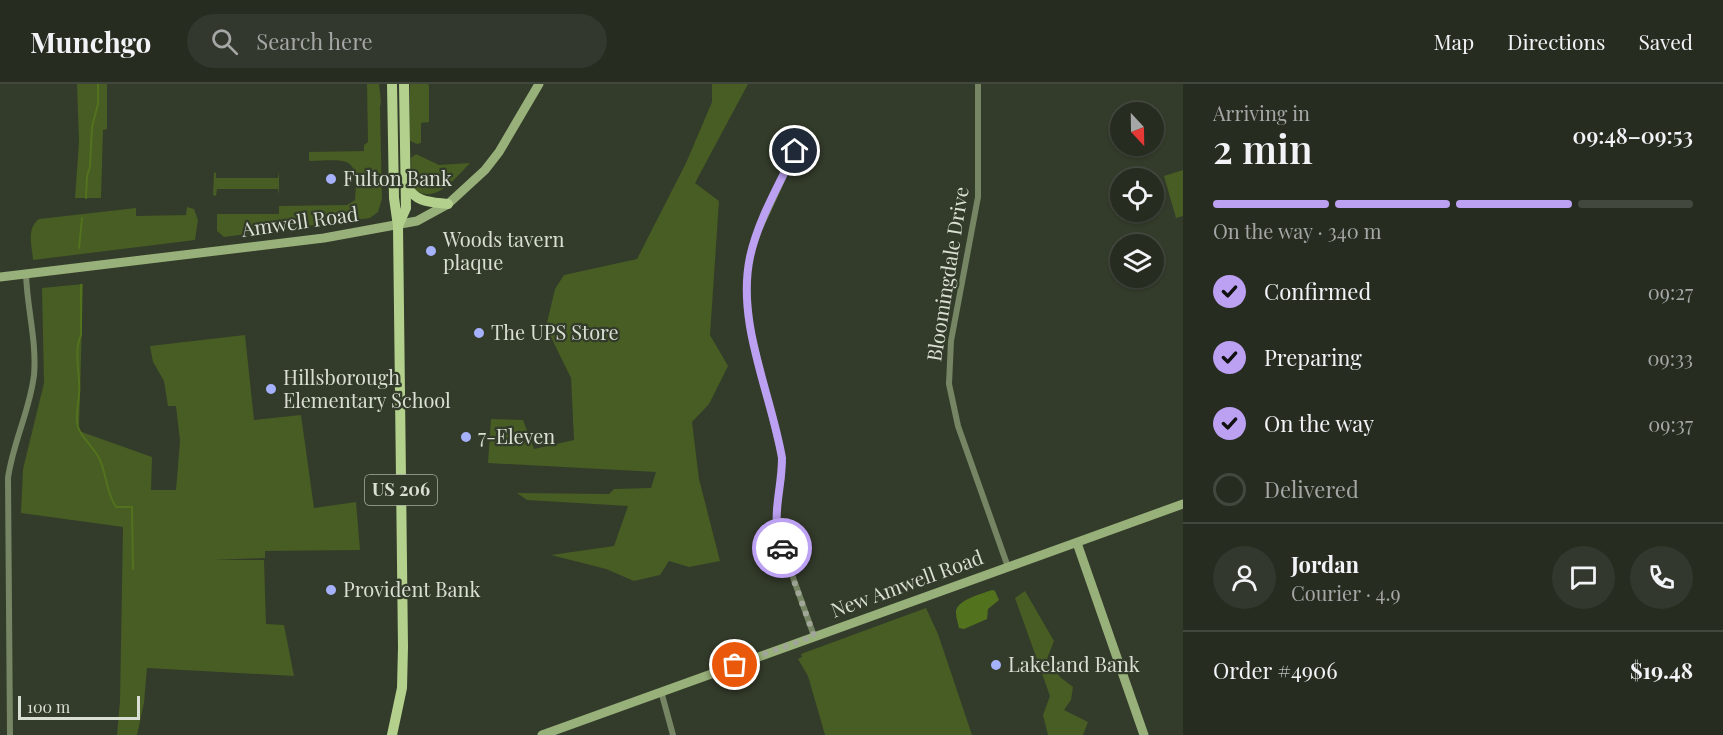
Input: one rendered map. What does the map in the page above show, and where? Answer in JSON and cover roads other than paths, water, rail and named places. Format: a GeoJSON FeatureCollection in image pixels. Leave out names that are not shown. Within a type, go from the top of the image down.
{"type":"FeatureCollection","features":[{"type":"Feature","properties":{"kind":"main road","name":"US 206"},"geometry":{"type":"LineString","coordinates":[[392,84],[394,198],[398,226],[403,647],[402,688],[392,735]]}},
{"type":"Feature","properties":{"kind":"main road","name":"US 206"},"geometry":{"type":"LineString","coordinates":[[398,226],[406,208],[404,84]]}},
{"type":"Feature","properties":{"kind":"main road"},"geometry":{"type":"LineString","coordinates":[[406,185],[412,196],[418,199],[448,204]]}},
{"type":"Feature","properties":{"kind":"street","name":"Amwell Road"},"geometry":{"type":"LineString","coordinates":[[0,277],[324,238],[417,221],[448,204],[490,165],[539,84]]}},
{"type":"Feature","properties":{"kind":"street","name":"Bloomingdale Drive"},"geometry":{"type":"LineString","coordinates":[[978,84],[978,197],[951,341],[949,384],[958,426],[1008,567]]}},
{"type":"Feature","properties":{"kind":"street"},"geometry":{"type":"LineString","coordinates":[[804,132],[759,230],[750,255],[746,292],[751,331],[782,458],[776,530],[814,636]]}},
{"type":"Feature","properties":{"kind":"street"},"geometry":{"type":"LineString","coordinates":[[10,735],[8,478],[14,446],[30,396],[34,369],[26,274]]}},
{"type":"Feature","properties":{"kind":"street","name":"New Amwell Road"},"geometry":{"type":"LineString","coordinates":[[542,735],[1183,504]]}},
{"type":"Feature","properties":{"kind":"street"},"geometry":{"type":"LineString","coordinates":[[1077,543],[1144,735]]}},
{"type":"Feature","properties":{"kind":"street"},"geometry":{"type":"LineString","coordinates":[[661,692],[673,735]]}},
{"type":"Feature","properties":{"kind":"waterway"},"geometry":{"type":"LineString","coordinates":[[86,198],[92,127],[98,104],[98,84]]}},
{"type":"Feature","properties":{"kind":"waterway"},"geometry":{"type":"LineString","coordinates":[[79,248],[82,218]]}},
{"type":"Feature","properties":{"kind":"waterway"},"geometry":{"type":"LineString","coordinates":[[81,285],[81,335],[77,357],[79,388],[77,423],[82,435],[99,458],[110,496],[116,507],[132,507],[133,569]]}},
{"type":"Feature","properties":{"kind":"place","name":"Fulton Bank"},"geometry":{"type":"Point","coordinates":[331,179]}},
{"type":"Feature","properties":{"kind":"place","name":"Woods tavern plaque"},"geometry":{"type":"Point","coordinates":[431,251]}},
{"type":"Feature","properties":{"kind":"place","name":"The UPS Store"},"geometry":{"type":"Point","coordinates":[479,333]}},
{"type":"Feature","properties":{"kind":"place","name":"Hillsborough Elementary School"},"geometry":{"type":"Point","coordinates":[271,389]}},
{"type":"Feature","properties":{"kind":"place","name":"7-Eleven"},"geometry":{"type":"Point","coordinates":[466,437]}},
{"type":"Feature","properties":{"kind":"place","name":"Provident Bank"},"geometry":{"type":"Point","coordinates":[331,590]}},
{"type":"Feature","properties":{"kind":"place","name":"Lakeland Bank"},"geometry":{"type":"Point","coordinates":[996,665]}}]}
